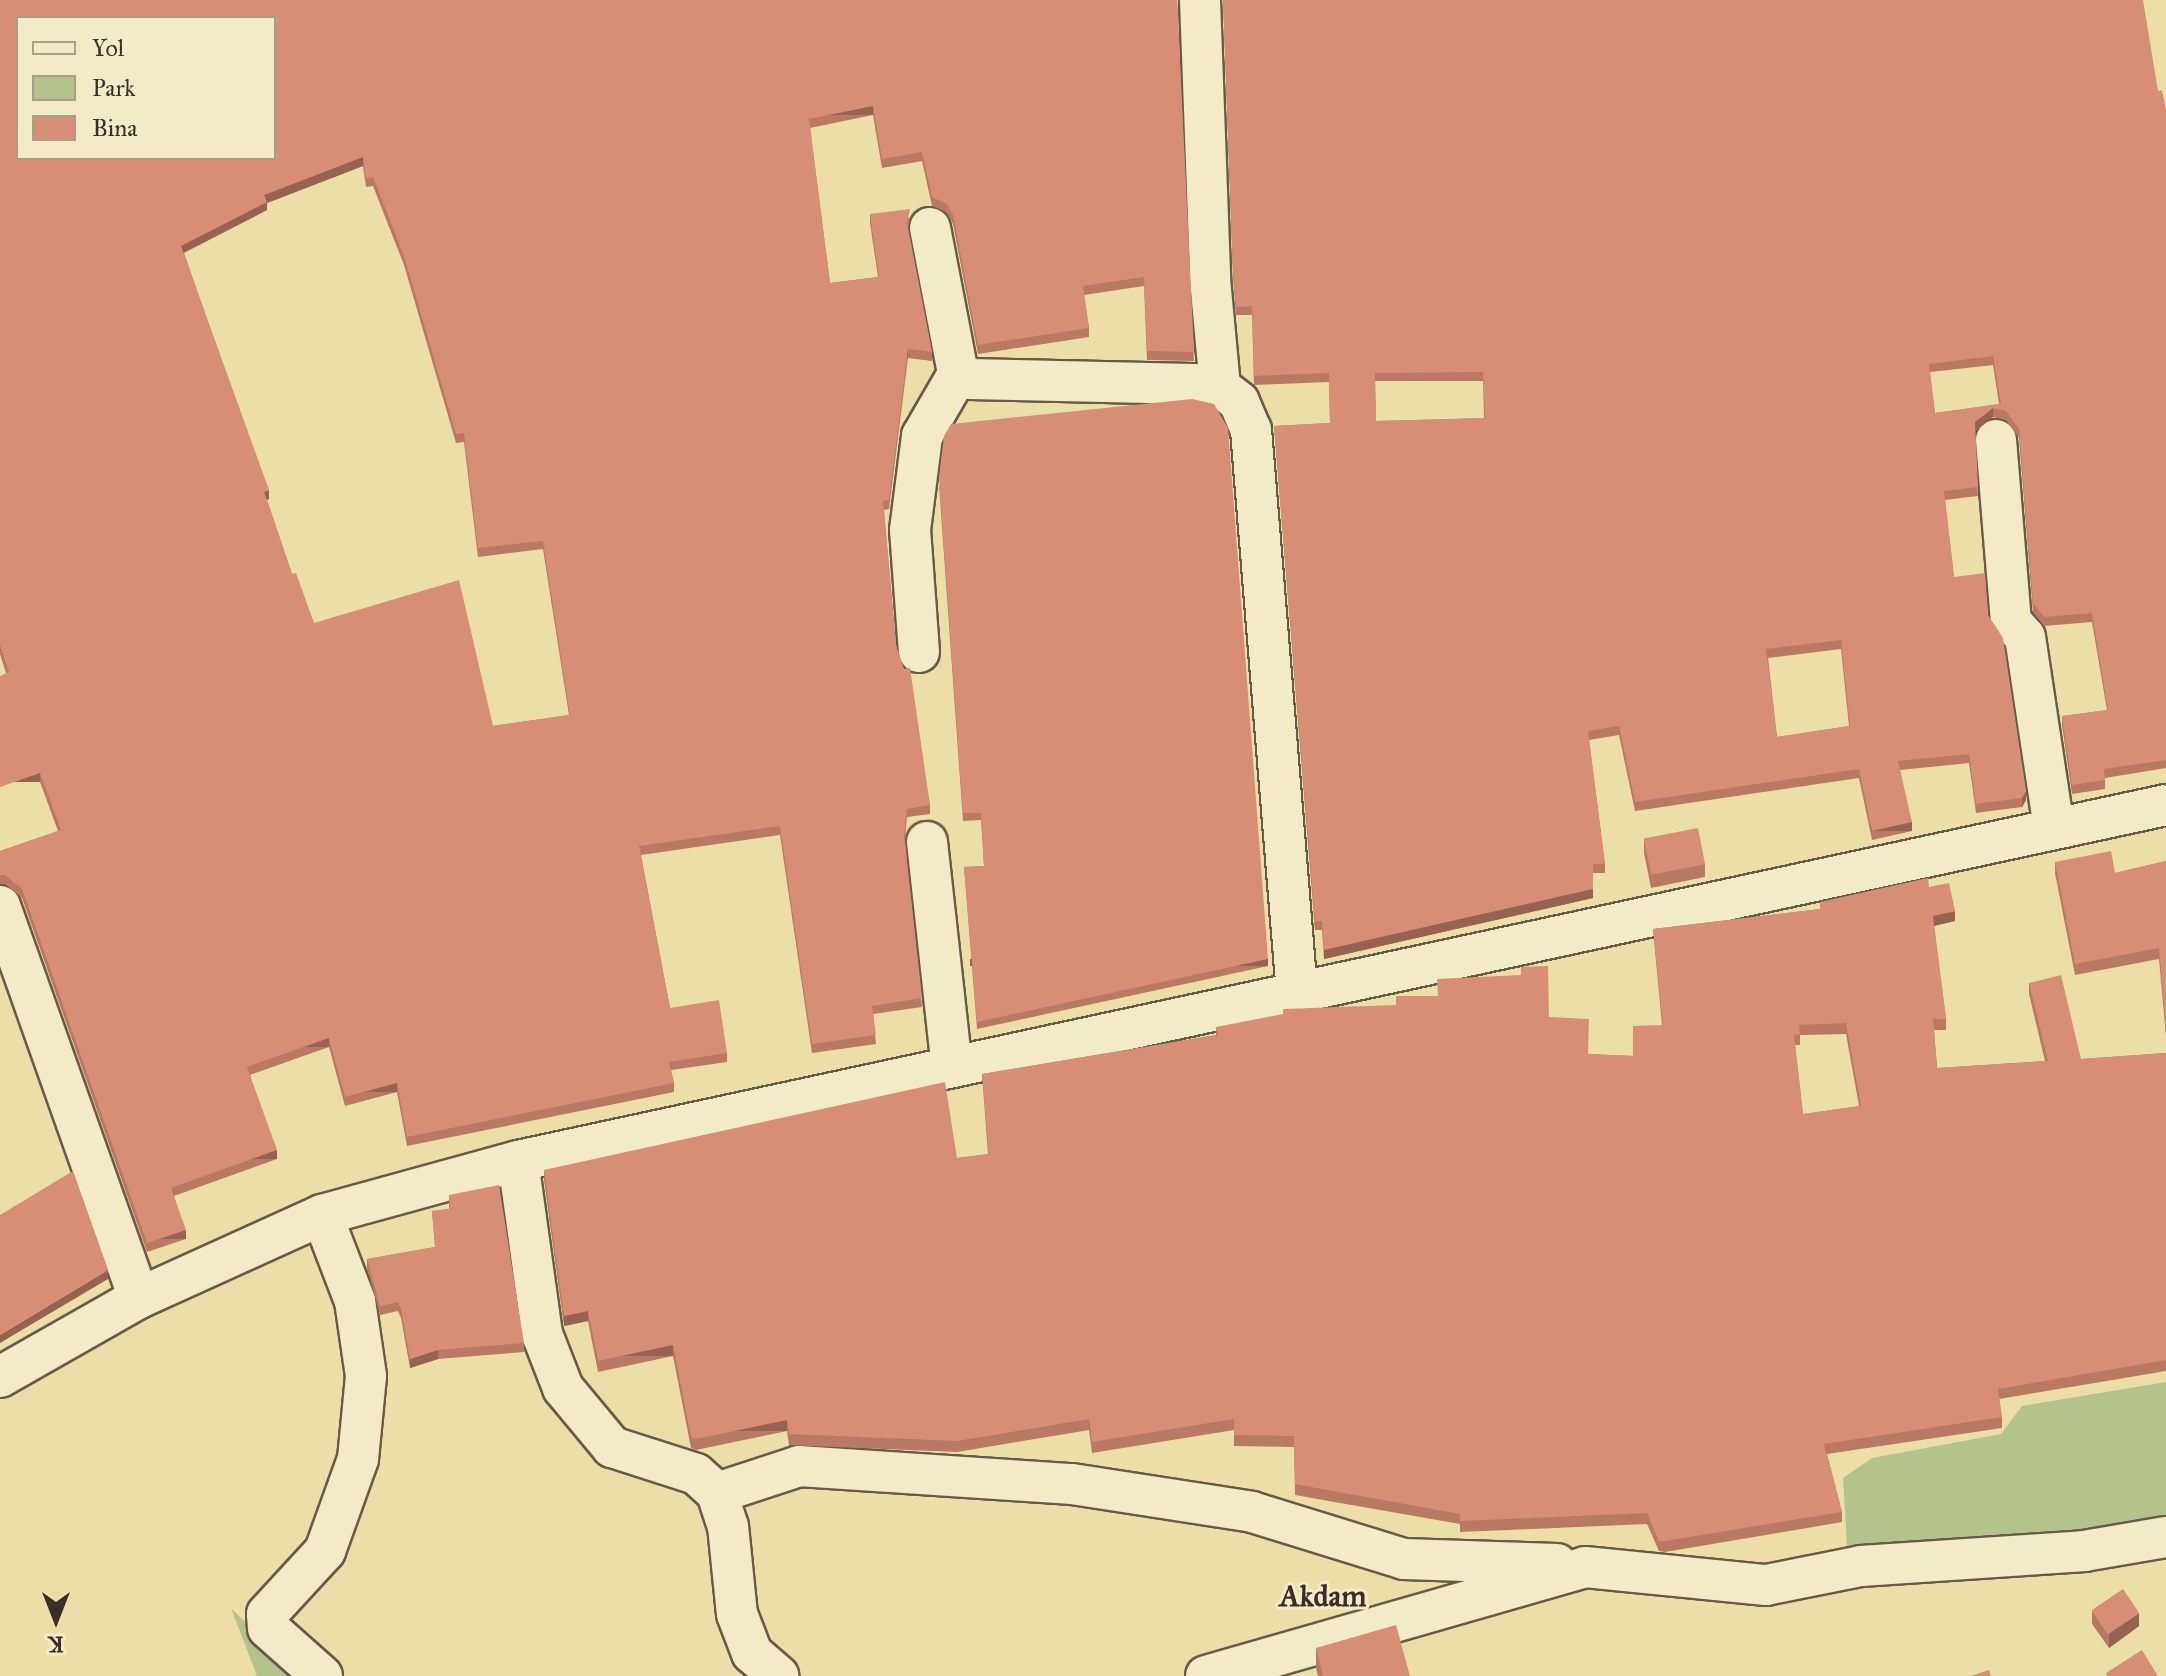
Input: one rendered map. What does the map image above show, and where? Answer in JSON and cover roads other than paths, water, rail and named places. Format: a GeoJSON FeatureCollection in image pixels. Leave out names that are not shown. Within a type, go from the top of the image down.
{"type":"FeatureCollection","features":[{"type":"Feature","properties":{"kind":"street"},"geometry":{"type":"LineString","coordinates":[[1200,0],[1210,279],[1220,387]]}},
{"type":"Feature","properties":{"kind":"street"},"geometry":{"type":"LineString","coordinates":[[919,652],[910,530],[922,436],[958,374],[930,228]]}},
{"type":"Feature","properties":{"kind":"street"},"geometry":{"type":"LineString","coordinates":[[958,374],[970,379],[1220,387],[1239,402],[1251,430],[1297,993]]}},
{"type":"Feature","properties":{"kind":"street"},"geometry":{"type":"LineString","coordinates":[[1996,440],[2011,621],[2025,637],[2054,829]]}},
{"type":"Feature","properties":{"kind":"street"},"geometry":{"type":"LineString","coordinates":[[0,1377],[139,1298],[322,1215],[518,1161],[2166,805]]}},
{"type":"Feature","properties":{"kind":"street"},"geometry":{"type":"LineString","coordinates":[[927,842],[952,1067]]}},
{"type":"Feature","properties":{"kind":"street"},"geometry":{"type":"LineString","coordinates":[[0,906],[26,990],[139,1298]]}},
{"type":"Feature","properties":{"kind":"street"},"geometry":{"type":"LineString","coordinates":[[518,1161],[542,1334],[563,1388],[612,1447],[696,1474],[717,1493],[728,1526],[737,1614],[752,1653],[778,1676]]}},
{"type":"Feature","properties":{"kind":"street"},"geometry":{"type":"LineString","coordinates":[[322,1215],[355,1301],[366,1376],[358,1459],[325,1551],[267,1614],[268,1628],[322,1676]]}},
{"type":"Feature","properties":{"kind":"street"},"geometry":{"type":"LineString","coordinates":[[717,1493],[799,1466],[1072,1484],[1252,1512],[1404,1559],[1585,1567],[1766,1585],[1861,1566],[2084,1551],[2166,1537]]}},
{"type":"Feature","properties":{"kind":"street"},"geometry":{"type":"LineString","coordinates":[[1206,1676],[1585,1567]]}},
{"type":"Feature","properties":{"kind":"district","name":"Akdam"},"geometry":{"type":"Point","coordinates":[1323,1596]}}]}
